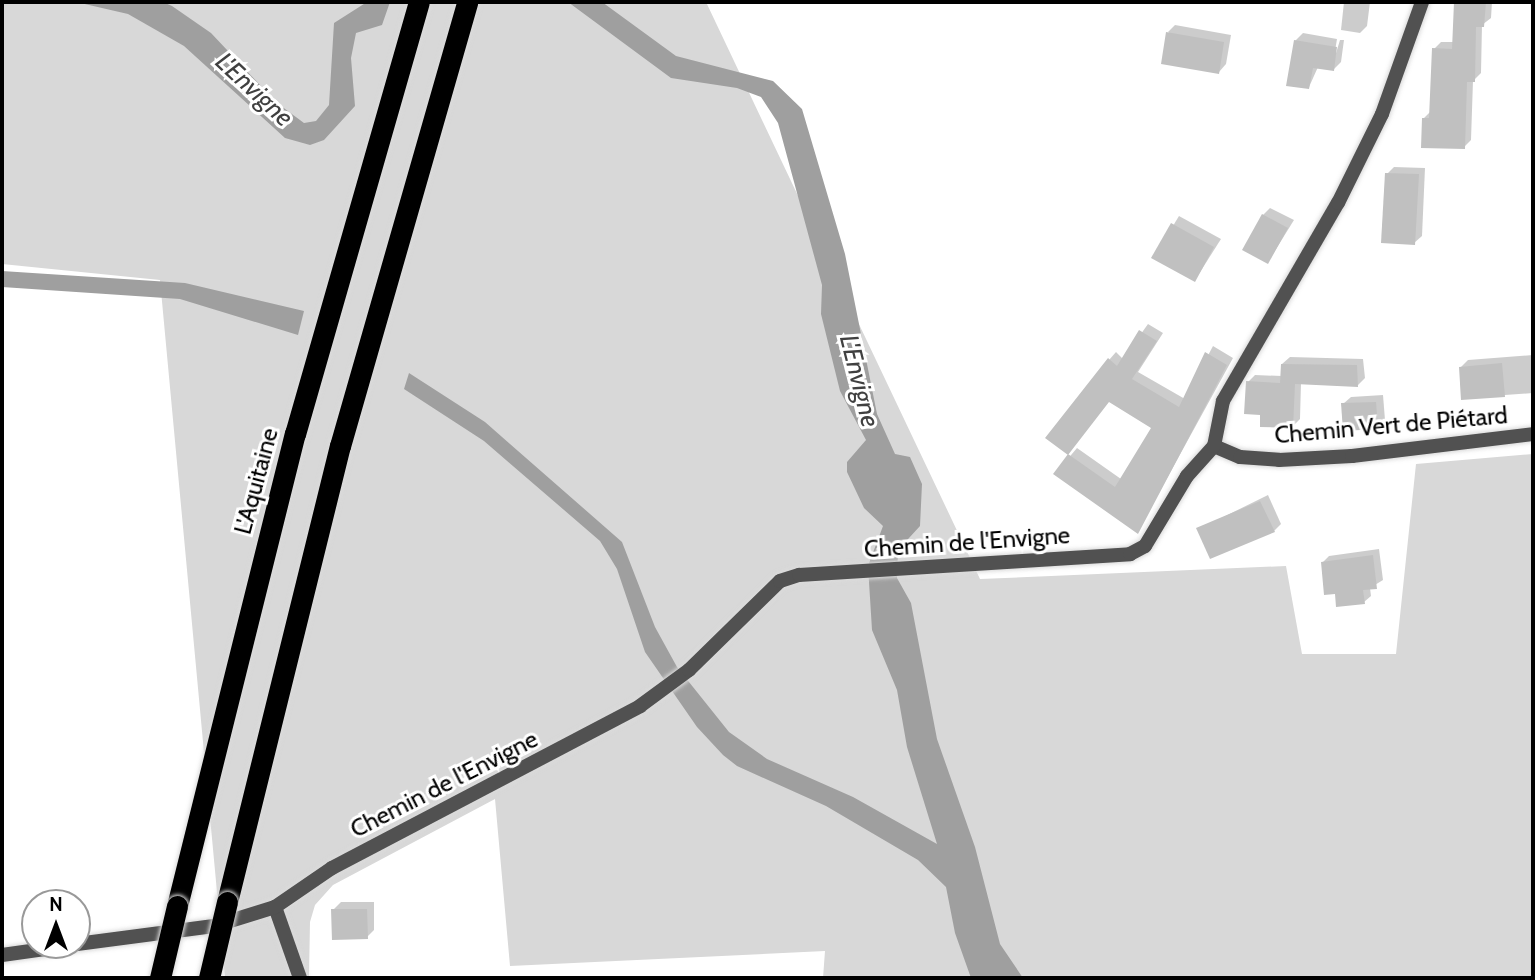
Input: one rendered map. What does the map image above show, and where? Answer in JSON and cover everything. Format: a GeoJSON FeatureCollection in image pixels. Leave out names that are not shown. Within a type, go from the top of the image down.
{"type":"FeatureCollection","features":[{"type":"Feature","properties":{"kind":"highway","name":"L'Aquitaine"},"geometry":{"type":"LineString","coordinates":[[160,978],[295,434],[419,2]]}},
{"type":"Feature","properties":{"kind":"highway"},"geometry":{"type":"LineString","coordinates":[[209,978],[343,432],[467,2]]}},
{"type":"Feature","properties":{"kind":"street"},"geometry":{"type":"LineString","coordinates":[[1214,446],[1223,401],[1294,284],[1382,114],[1422,2]]}},
{"type":"Feature","properties":{"kind":"street","name":"Chemin Vert de Piétard"},"geometry":{"type":"LineString","coordinates":[[1214,446],[1240,457],[1279,460],[1352,456],[1533,434]]}},
{"type":"Feature","properties":{"kind":"street","name":"Chemin de l'Envigne"},"geometry":{"type":"LineString","coordinates":[[91,943],[214,926],[275,907],[332,868],[618,719],[659,693],[689,670],[780,581],[799,575],[1130,554],[1156,533],[1186,475],[1214,446]]}},
{"type":"Feature","properties":{"kind":"street"},"geometry":{"type":"LineString","coordinates":[[275,907],[300,978]]}},
{"type":"Feature","properties":{"kind":"street","name":"Chemin de l'Envigne"},"geometry":{"type":"LineString","coordinates":[[2,955],[21,952]]}},
{"type":"Feature","properties":{"kind":"shaded area"},"geometry":{"type":"Polygon","coordinates":[[[2,2],[706,2],[980,579],[1286,566],[1302,654],[1396,654],[1416,464],[1533,454],[1533,978],[823,978],[825,951],[510,966],[495,799],[333,885],[315,905],[310,922],[309,976],[225,978],[160,280],[2,264],[2,2]]]}},
{"type":"Feature","properties":{"kind":"water","name":"L'Envigne"},"geometry":{"type":"Polygon","coordinates":[[[76,2],[163,2],[172,6],[211,33],[277,103],[304,123],[316,121],[329,105],[334,23],[367,2],[390,2],[382,25],[356,33],[351,58],[355,106],[324,140],[310,145],[285,138],[184,46],[128,14],[76,2]]]}},
{"type":"Feature","properties":{"kind":"water","name":"L'Envigne"},"geometry":{"type":"Polygon","coordinates":[[[568,2],[602,2],[676,56],[773,81],[802,109],[845,254],[877,414],[895,454],[910,457],[922,484],[920,526],[898,550],[897,578],[911,603],[937,739],[975,847],[1000,944],[1023,978],[971,978],[955,933],[946,887],[918,860],[826,806],[737,766],[723,755],[697,727],[645,652],[617,569],[600,541],[484,441],[404,389],[409,373],[485,422],[622,542],[655,627],[677,667],[729,732],[767,759],[853,797],[937,844],[907,747],[897,690],[872,630],[868,566],[883,526],[864,508],[847,472],[847,462],[866,440],[840,391],[821,314],[822,285],[778,123],[761,97],[737,88],[671,78],[568,2]]]}},
{"type":"Feature","properties":{"kind":"water"},"geometry":{"type":"Polygon","coordinates":[[[2,271],[185,283],[304,311],[298,335],[180,299],[2,287],[2,271]]]}},
{"type":"Feature","properties":{"kind":"building"},"geometry":{"type":"Polygon","coordinates":[[[1454,2],[1486,2],[1484,27],[1476,27],[1475,82],[1467,82],[1465,149],[1421,148],[1422,118],[1429,118],[1432,48],[1452,49],[1454,2]]]}},
{"type":"Feature","properties":{"kind":"building"},"geometry":{"type":"Polygon","coordinates":[[[1166,32],[1224,42],[1219,74],[1161,64],[1166,32]]]}},
{"type":"Feature","properties":{"kind":"building"},"geometry":{"type":"Polygon","coordinates":[[[1294,40],[1337,47],[1334,71],[1313,68],[1309,89],[1286,86],[1294,40]]]}},
{"type":"Feature","properties":{"kind":"building"},"geometry":{"type":"Polygon","coordinates":[[[1385,173],[1419,174],[1415,245],[1381,243],[1385,173]]]}},
{"type":"Feature","properties":{"kind":"building"},"geometry":{"type":"Polygon","coordinates":[[[1262,214],[1288,228],[1268,264],[1242,250],[1262,214]]]}},
{"type":"Feature","properties":{"kind":"building"},"geometry":{"type":"Polygon","coordinates":[[[1171,223],[1214,247],[1195,282],[1151,258],[1171,223]]]}},
{"type":"Feature","properties":{"kind":"building"},"geometry":{"type":"Polygon","coordinates":[[[1139,330],[1157,341],[1132,379],[1179,407],[1205,352],[1227,365],[1138,534],[1053,474],[1068,455],[1045,438],[1108,358],[1117,366],[1139,330]],[[1109,402],[1069,454],[1115,487],[1151,428],[1109,402]]]}},
{"type":"Feature","properties":{"kind":"building"},"geometry":{"type":"Polygon","coordinates":[[[1502,363],[1505,397],[1461,400],[1459,367],[1502,363]]]}},
{"type":"Feature","properties":{"kind":"building"},"geometry":{"type":"Polygon","coordinates":[[[1281,364],[1357,365],[1358,387],[1295,384],[1293,428],[1260,427],[1260,415],[1244,414],[1246,381],[1280,383],[1281,364]]]}},
{"type":"Feature","properties":{"kind":"building"},"geometry":{"type":"Polygon","coordinates":[[[1376,402],[1378,429],[1343,431],[1341,403],[1376,402]]]}},
{"type":"Feature","properties":{"kind":"building"},"geometry":{"type":"Polygon","coordinates":[[[1260,501],[1275,532],[1210,559],[1196,528],[1260,501]]]}},
{"type":"Feature","properties":{"kind":"building"},"geometry":{"type":"Polygon","coordinates":[[[1373,555],[1377,589],[1363,590],[1365,604],[1336,607],[1335,594],[1324,595],[1321,562],[1373,555]]]}},
{"type":"Feature","properties":{"kind":"building"},"geometry":{"type":"Polygon","coordinates":[[[331,909],[367,909],[368,939],[332,940],[331,909]]]}}]}
